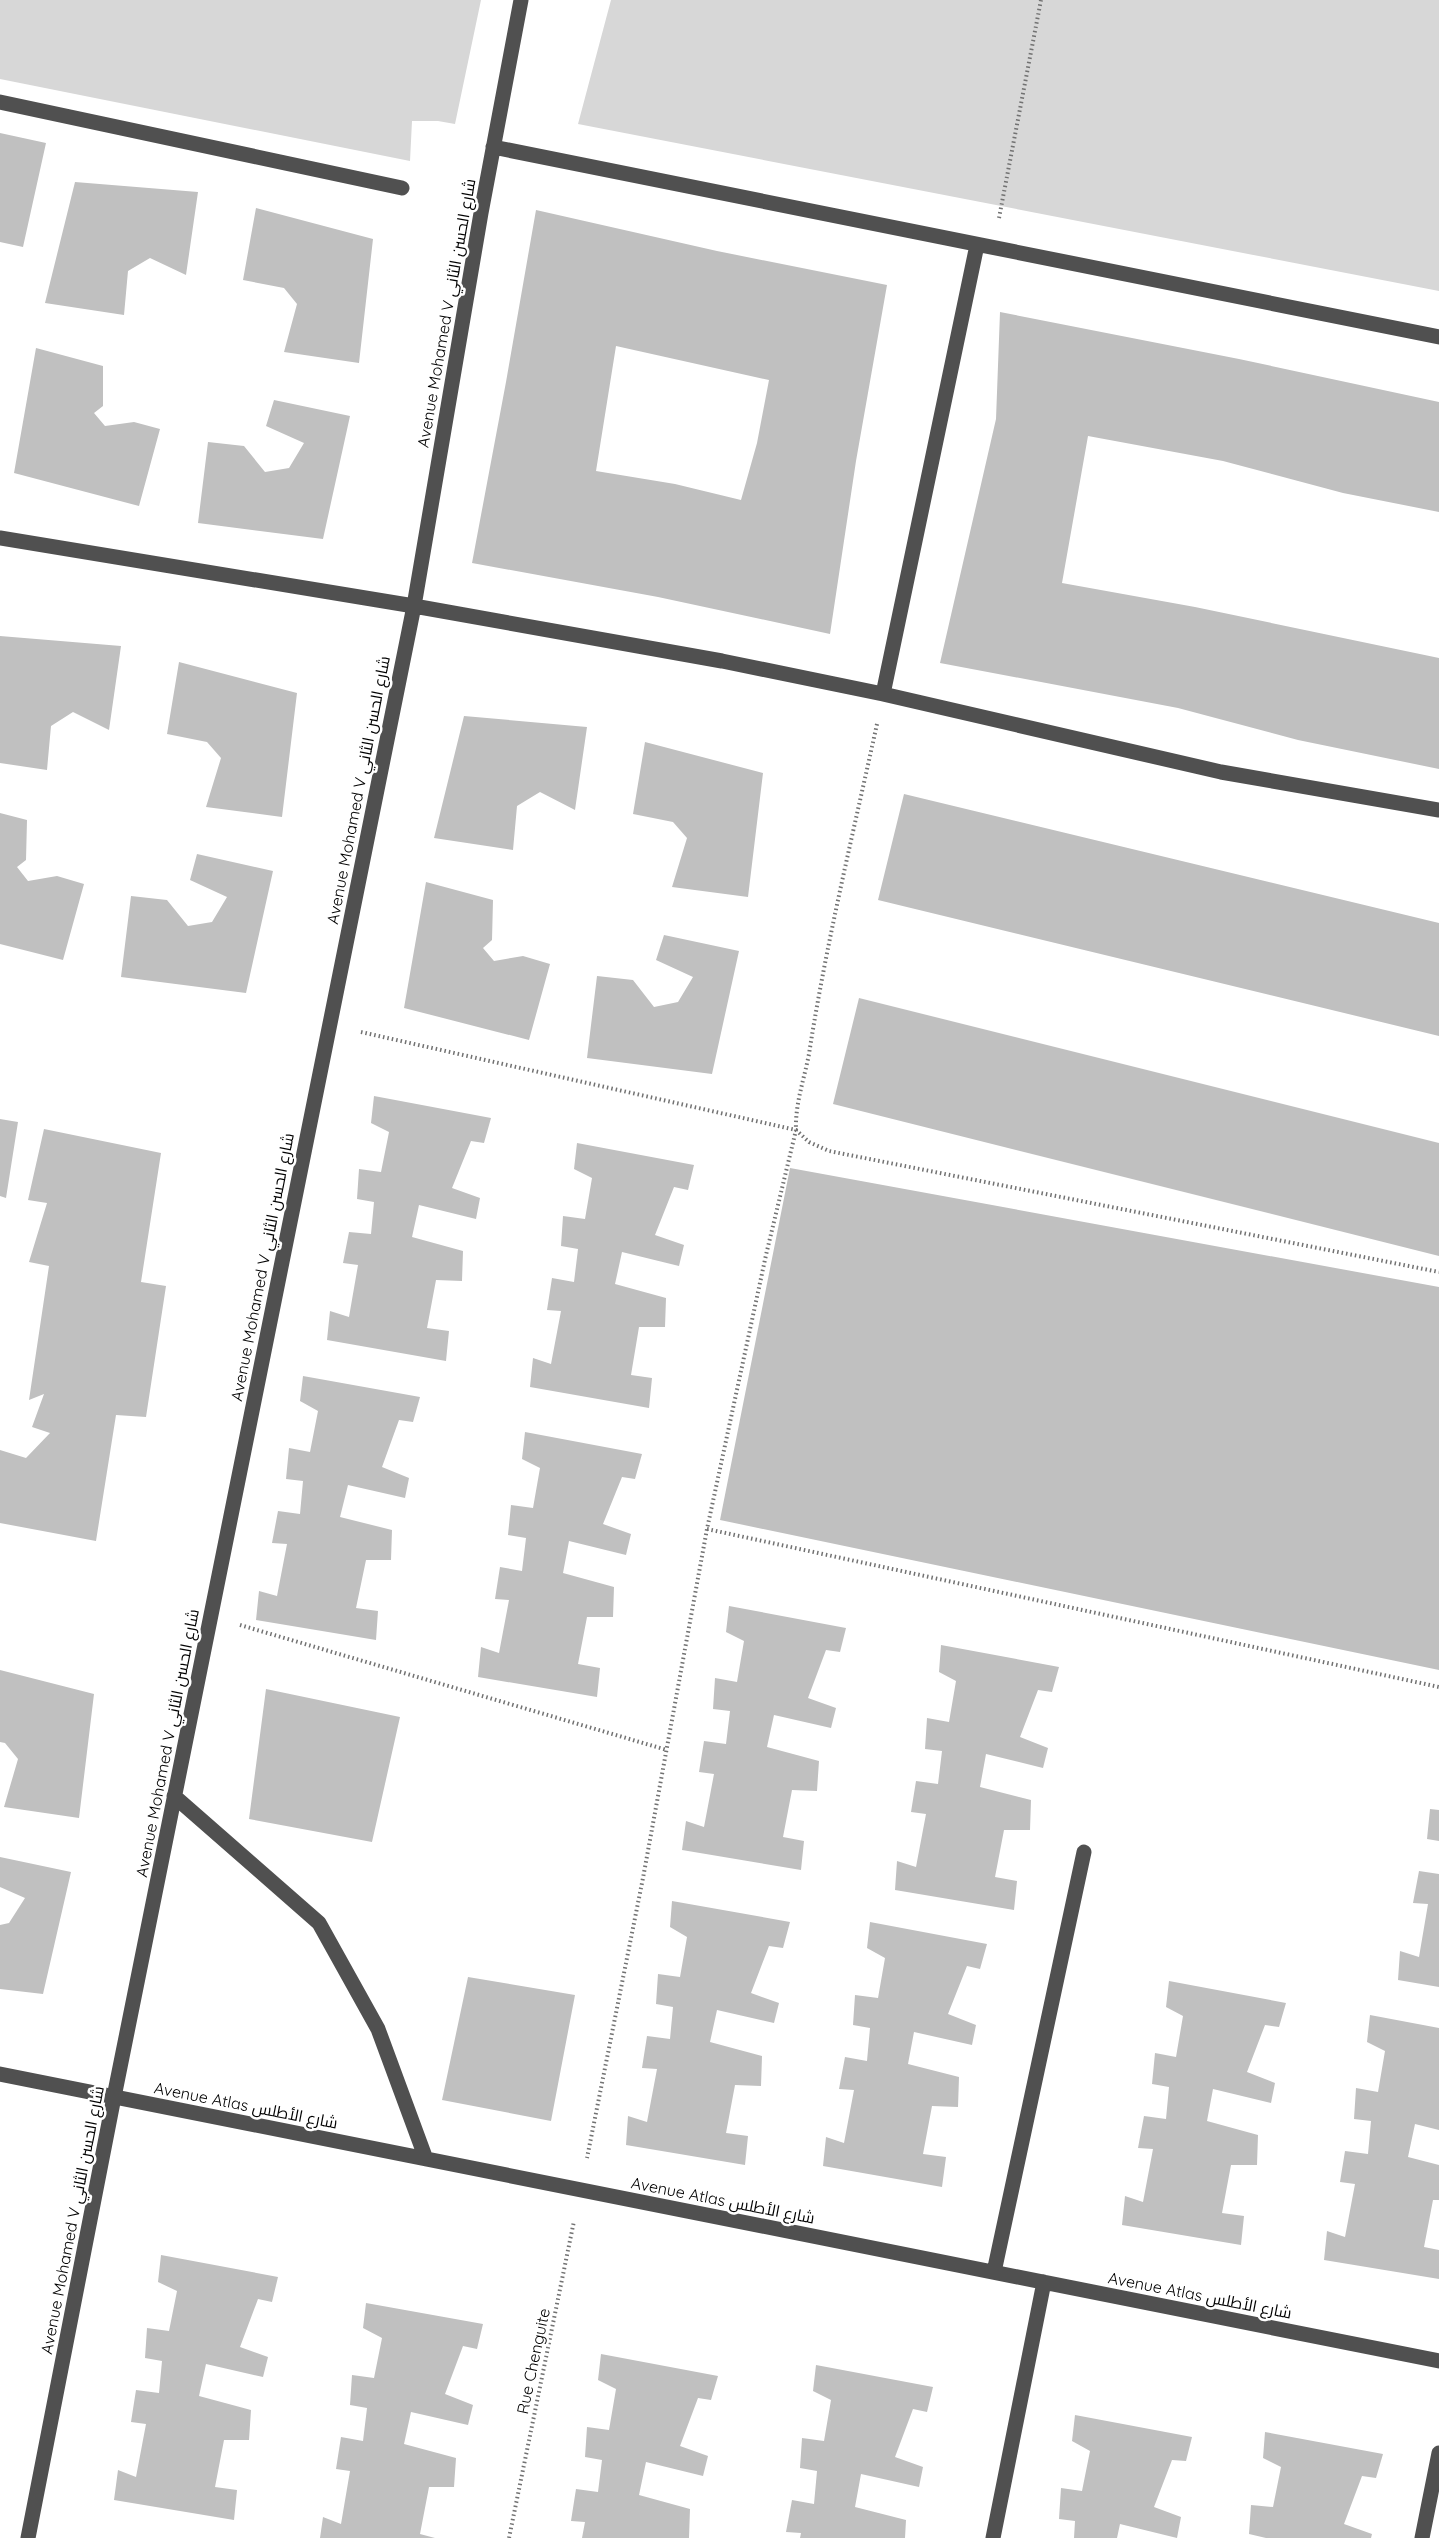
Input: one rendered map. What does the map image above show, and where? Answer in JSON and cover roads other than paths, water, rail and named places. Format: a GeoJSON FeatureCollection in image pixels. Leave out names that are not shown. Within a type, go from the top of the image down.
{"type":"FeatureCollection","features":[{"type":"Feature","properties":{"kind":"street","name":"Avenue Mohamed V شارع الحسن الثاني"},"geometry":{"type":"LineString","coordinates":[[28,2538],[174,1796],[414,606],[493,147],[521,0]]}},
{"type":"Feature","properties":{"kind":"street"},"geometry":{"type":"LineString","coordinates":[[0,102],[402,188]]}},
{"type":"Feature","properties":{"kind":"street"},"geometry":{"type":"LineString","coordinates":[[493,147],[1439,337]]}},
{"type":"Feature","properties":{"kind":"street"},"geometry":{"type":"LineString","coordinates":[[883,694],[985,247]]}},
{"type":"Feature","properties":{"kind":"street"},"geometry":{"type":"LineString","coordinates":[[0,538],[414,606],[722,661],[883,694],[1221,772],[1439,810]]}},
{"type":"Feature","properties":{"kind":"street"},"geometry":{"type":"LineString","coordinates":[[174,1796],[319,1923],[378,2029],[426,2159]]}},
{"type":"Feature","properties":{"kind":"street"},"geometry":{"type":"LineString","coordinates":[[994,2272],[1084,1852]]}},
{"type":"Feature","properties":{"kind":"street","name":"Avenue Atlas شارع الأطلس"},"geometry":{"type":"LineString","coordinates":[[0,2074],[1439,2361]]}},
{"type":"Feature","properties":{"kind":"street"},"geometry":{"type":"LineString","coordinates":[[993,2538],[1044,2282]]}},
{"type":"Feature","properties":{"kind":"street"},"geometry":{"type":"LineString","coordinates":[[1422,2538],[1439,2453]]}}]}
